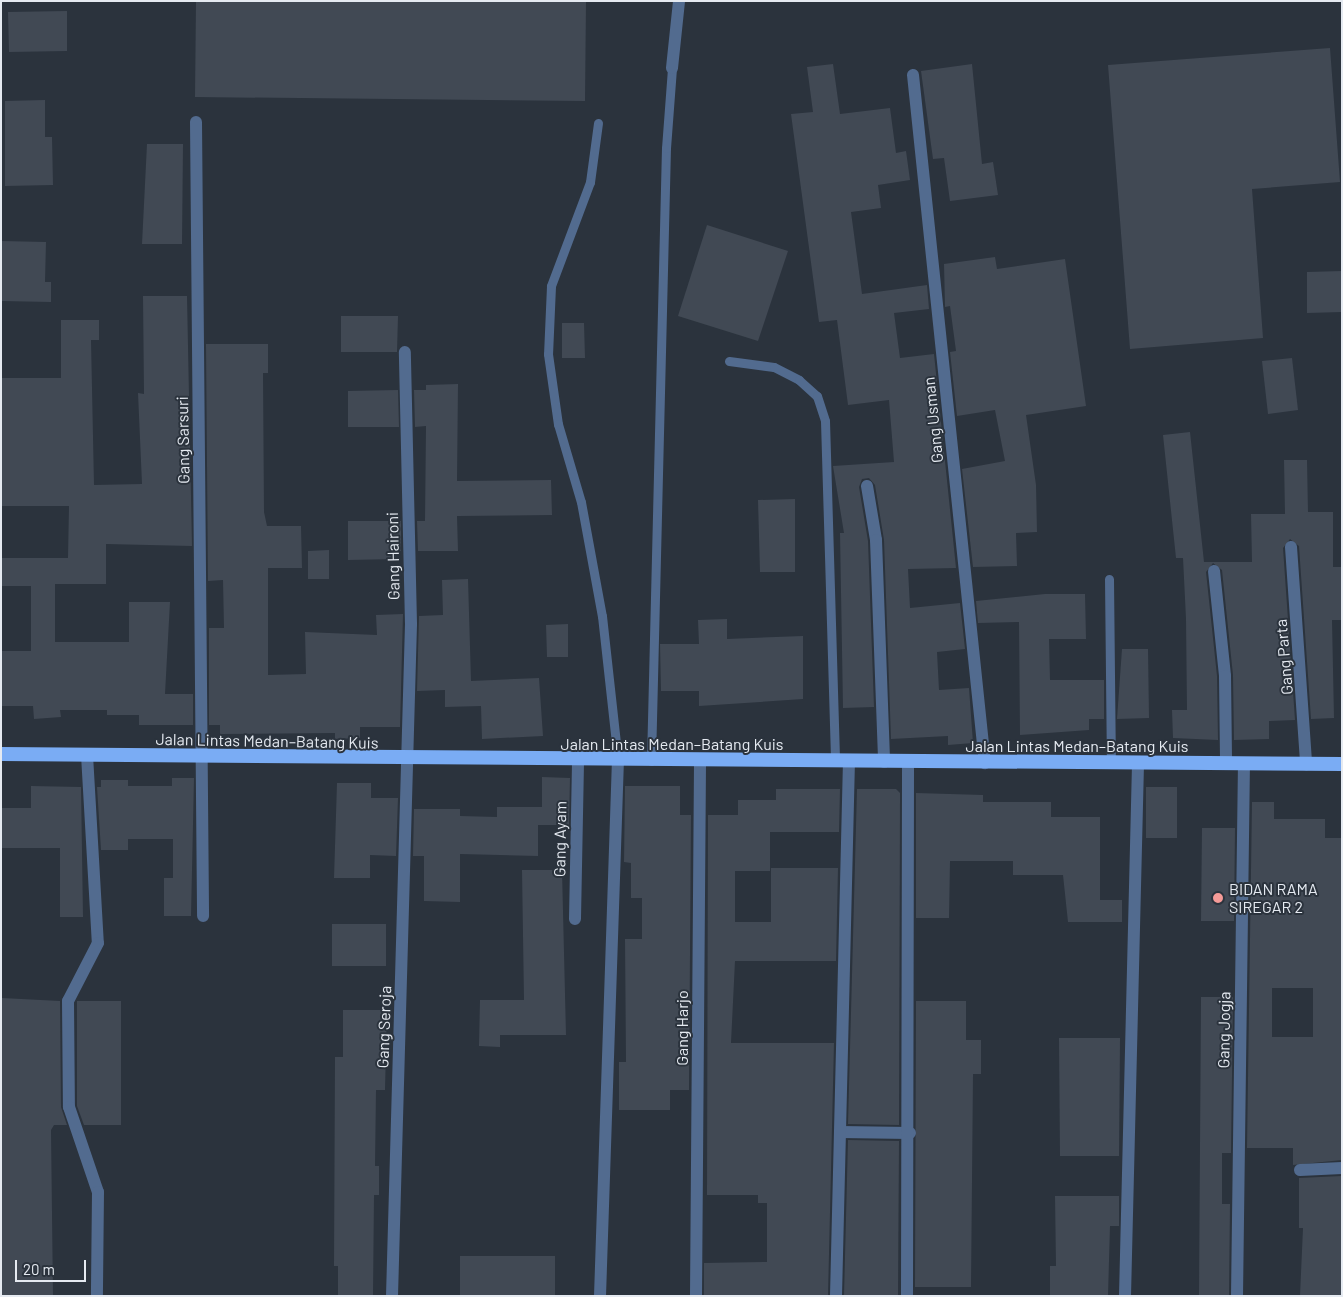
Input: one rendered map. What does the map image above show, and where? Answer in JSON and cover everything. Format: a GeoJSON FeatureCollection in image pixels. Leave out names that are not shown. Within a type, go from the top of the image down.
{"type":"FeatureCollection","features":[{"type":"Feature","properties":{"kind":"highway","name":"Jalan Lintas Medan–Batang Kuis"},"geometry":{"type":"LineString","coordinates":[[1,754],[408,760],[1342,764]]}},
{"type":"Feature","properties":{"kind":"street"},"geometry":{"type":"LineString","coordinates":[[672,68],[679,1]]}},
{"type":"Feature","properties":{"kind":"street","name":"Gang Usman"},"geometry":{"type":"LineString","coordinates":[[913,74],[985,763]]}},
{"type":"Feature","properties":{"kind":"street","name":"Gang Sarsuri"},"geometry":{"type":"LineString","coordinates":[[196,122],[203,916]]}},
{"type":"Feature","properties":{"kind":"street","name":"Gang Haironi"},"geometry":{"type":"LineString","coordinates":[[405,352],[408,760]]}},
{"type":"Feature","properties":{"kind":"street"},"geometry":{"type":"LineString","coordinates":[[867,486],[876,540],[884,762]]}},
{"type":"Feature","properties":{"kind":"street","name":"Gang Parta"},"geometry":{"type":"LineString","coordinates":[[1291,547],[1306,764]]}},
{"type":"Feature","properties":{"kind":"street"},"geometry":{"type":"LineString","coordinates":[[1214,570],[1225,676],[1226,764]]}},
{"type":"Feature","properties":{"kind":"street"},"geometry":{"type":"LineString","coordinates":[[87,755],[98,943],[68,1001],[69,1107],[98,1192],[97,1296]]}},
{"type":"Feature","properties":{"kind":"street","name":"Gang Seroja"},"geometry":{"type":"LineString","coordinates":[[392,1296],[408,760]]}},
{"type":"Feature","properties":{"kind":"street","name":"Gang Ayam"},"geometry":{"type":"LineString","coordinates":[[575,919],[578,760]]}},
{"type":"Feature","properties":{"kind":"street"},"geometry":{"type":"LineString","coordinates":[[600,1296],[618,760]]}},
{"type":"Feature","properties":{"kind":"street","name":"Gang Harjo"},"geometry":{"type":"LineString","coordinates":[[696,1296],[700,761]]}},
{"type":"Feature","properties":{"kind":"street"},"geometry":{"type":"LineString","coordinates":[[836,1296],[840,1132],[842,762]]}},
{"type":"Feature","properties":{"kind":"street"},"geometry":{"type":"LineString","coordinates":[[907,1296],[910,1133],[908,762]]}},
{"type":"Feature","properties":{"kind":"street"},"geometry":{"type":"LineString","coordinates":[[1125,1296],[1138,764]]}},
{"type":"Feature","properties":{"kind":"street","name":"Gang Jogja"},"geometry":{"type":"LineString","coordinates":[[1237,1296],[1244,764]]}},
{"type":"Feature","properties":{"kind":"street"},"geometry":{"type":"LineString","coordinates":[[840,1132],[910,1133]]}},
{"type":"Feature","properties":{"kind":"street"},"geometry":{"type":"LineString","coordinates":[[1300,1170],[1342,1168]]}},
{"type":"Feature","properties":{"kind":"lane"},"geometry":{"type":"LineString","coordinates":[[651,761],[666,148],[672,68]]}},
{"type":"Feature","properties":{"kind":"lane"},"geometry":{"type":"LineString","coordinates":[[598,123],[590,182],[552,286],[548,354],[558,424],[581,502],[602,616],[618,760]]}},
{"type":"Feature","properties":{"kind":"lane"},"geometry":{"type":"LineString","coordinates":[[729,361],[774,366],[799,380],[817,396],[825,421],[842,762]]}},
{"type":"Feature","properties":{"kind":"lane"},"geometry":{"type":"LineString","coordinates":[[1109,579],[1111,763]]}},
{"type":"Feature","properties":{"kind":"building"},"geometry":{"type":"Polygon","coordinates":[[[196,1],[586,1],[585,101],[195,97],[196,1]]]}},
{"type":"Feature","properties":{"kind":"building"},"geometry":{"type":"Polygon","coordinates":[[[67,11],[67,51],[9,52],[8,12],[67,11]]]}},
{"type":"Feature","properties":{"kind":"building"},"geometry":{"type":"Polygon","coordinates":[[[1330,48],[1340,182],[1252,189],[1263,338],[1130,349],[1108,65],[1330,48]]]}},
{"type":"Feature","properties":{"kind":"building"},"geometry":{"type":"Polygon","coordinates":[[[833,64],[840,114],[890,108],[896,153],[906,151],[910,180],[878,185],[881,208],[851,212],[862,294],[927,285],[929,309],[894,313],[900,358],[934,354],[956,568],[908,569],[910,608],[960,603],[965,649],[937,652],[939,690],[969,688],[973,743],[948,745],[948,736],[891,739],[884,540],[875,485],[869,478],[862,479],[859,487],[868,541],[874,707],[843,708],[840,533],[844,533],[833,466],[894,462],[889,400],[848,405],[837,320],[819,322],[791,114],[813,112],[807,67],[833,64]]]}},
{"type":"Feature","properties":{"kind":"building"},"geometry":{"type":"Polygon","coordinates":[[[972,64],[982,164],[993,162],[998,195],[950,201],[944,158],[933,159],[921,71],[972,64]]]}},
{"type":"Feature","properties":{"kind":"building"},"geometry":{"type":"Polygon","coordinates":[[[45,100],[45,137],[52,137],[53,185],[5,186],[5,101],[45,100]]]}},
{"type":"Feature","properties":{"kind":"building"},"geometry":{"type":"Polygon","coordinates":[[[147,144],[183,144],[182,244],[142,244],[147,144]]]}},
{"type":"Feature","properties":{"kind":"building"},"geometry":{"type":"Polygon","coordinates":[[[707,225],[788,251],[758,341],[678,316],[707,225]]]}},
{"type":"Feature","properties":{"kind":"building"},"geometry":{"type":"Polygon","coordinates":[[[1,241],[46,242],[45,282],[51,282],[51,302],[1,301],[1,241]]]}},
{"type":"Feature","properties":{"kind":"building"},"geometry":{"type":"Polygon","coordinates":[[[995,257],[997,269],[1065,259],[1086,406],[1026,415],[1036,485],[1037,532],[1016,533],[1017,566],[973,567],[962,469],[1005,461],[995,410],[957,416],[950,352],[956,351],[950,306],[945,307],[944,264],[995,257]]]}},
{"type":"Feature","properties":{"kind":"building"},"geometry":{"type":"Polygon","coordinates":[[[1342,271],[1342,312],[1307,313],[1307,272],[1342,271]]]}},
{"type":"Feature","properties":{"kind":"building"},"geometry":{"type":"Polygon","coordinates":[[[143,296],[187,296],[192,546],[106,544],[106,584],[55,584],[55,642],[129,642],[129,602],[170,602],[165,694],[193,694],[193,725],[139,725],[139,715],[107,715],[107,710],[60,710],[61,717],[34,719],[33,706],[1,706],[1,651],[31,651],[31,586],[1,586],[1,558],[68,558],[69,506],[1,506],[1,378],[61,378],[61,320],[99,320],[99,340],[91,340],[94,485],[142,484],[138,393],[144,394],[143,296]]]}},
{"type":"Feature","properties":{"kind":"building"},"geometry":{"type":"Polygon","coordinates":[[[341,316],[398,316],[397,352],[341,352],[341,316]]]}},
{"type":"Feature","properties":{"kind":"building"},"geometry":{"type":"Polygon","coordinates":[[[562,323],[584,323],[585,358],[562,358],[562,323]]]}},
{"type":"Feature","properties":{"kind":"building"},"geometry":{"type":"Polygon","coordinates":[[[206,344],[268,344],[268,373],[263,373],[264,512],[267,526],[301,526],[302,568],[268,568],[268,675],[306,674],[305,632],[377,635],[376,615],[403,614],[400,727],[360,727],[360,738],[335,739],[335,733],[220,734],[220,725],[209,725],[209,628],[224,628],[223,580],[208,581],[206,344]]]}},
{"type":"Feature","properties":{"kind":"building"},"geometry":{"type":"Polygon","coordinates":[[[1292,358],[1298,410],[1268,414],[1262,361],[1292,358]]]}},
{"type":"Feature","properties":{"kind":"building"},"geometry":{"type":"Polygon","coordinates":[[[458,384],[457,481],[551,480],[552,515],[457,516],[458,551],[418,551],[417,521],[425,521],[426,426],[415,427],[414,390],[426,390],[426,385],[458,384]]]}},
{"type":"Feature","properties":{"kind":"building"},"geometry":{"type":"Polygon","coordinates":[[[398,390],[399,427],[348,427],[348,391],[398,390]]]}},
{"type":"Feature","properties":{"kind":"building"},"geometry":{"type":"Polygon","coordinates":[[[1190,432],[1204,562],[1252,562],[1251,514],[1285,514],[1284,460],[1307,460],[1308,512],[1333,512],[1333,567],[1342,567],[1342,620],[1332,620],[1334,718],[1311,719],[1299,546],[1290,539],[1283,548],[1295,720],[1269,721],[1269,739],[1234,740],[1233,675],[1222,570],[1213,563],[1206,572],[1217,676],[1218,740],[1173,738],[1172,710],[1187,710],[1186,619],[1183,558],[1176,558],[1163,435],[1190,432]]]}},
{"type":"Feature","properties":{"kind":"building"},"geometry":{"type":"Polygon","coordinates":[[[795,499],[795,572],[760,572],[758,500],[795,499]]]}},
{"type":"Feature","properties":{"kind":"building"},"geometry":{"type":"Polygon","coordinates":[[[348,521],[401,521],[401,551],[396,551],[396,559],[348,560],[348,521]]]}},
{"type":"Feature","properties":{"kind":"building"},"geometry":{"type":"Polygon","coordinates":[[[329,550],[329,579],[308,579],[308,551],[329,550]]]}},
{"type":"Feature","properties":{"kind":"building"},"geometry":{"type":"Polygon","coordinates":[[[468,579],[471,681],[539,678],[543,736],[482,739],[481,706],[445,707],[445,690],[417,691],[419,616],[443,615],[442,580],[468,579]]]}},
{"type":"Feature","properties":{"kind":"building"},"geometry":{"type":"Polygon","coordinates":[[[1045,594],[1085,594],[1086,639],[1049,639],[1050,680],[1104,680],[1104,719],[1089,719],[1089,730],[1020,735],[1019,622],[978,623],[976,601],[1045,594]]]}},
{"type":"Feature","properties":{"kind":"building"},"geometry":{"type":"Polygon","coordinates":[[[727,619],[727,639],[803,636],[803,699],[699,706],[699,691],[661,691],[660,644],[699,644],[698,620],[727,619]]]}},
{"type":"Feature","properties":{"kind":"building"},"geometry":{"type":"Polygon","coordinates":[[[568,624],[568,657],[547,657],[546,625],[568,624]]]}},
{"type":"Feature","properties":{"kind":"building"},"geometry":{"type":"Polygon","coordinates":[[[1122,649],[1148,649],[1149,718],[1117,719],[1122,649]]]}},
{"type":"Feature","properties":{"kind":"building"},"geometry":{"type":"Polygon","coordinates":[[[542,777],[570,778],[569,825],[538,825],[538,856],[460,854],[460,902],[424,901],[424,856],[413,856],[414,809],[460,809],[460,816],[497,817],[497,807],[542,807],[542,777]]]}},
{"type":"Feature","properties":{"kind":"building"},"geometry":{"type":"Polygon","coordinates":[[[172,778],[194,778],[191,916],[164,916],[164,878],[173,878],[173,839],[128,839],[128,850],[101,850],[97,787],[101,787],[101,780],[128,780],[128,786],[172,786],[172,778]]]}},
{"type":"Feature","properties":{"kind":"building"},"geometry":{"type":"Polygon","coordinates":[[[337,783],[371,783],[371,798],[398,798],[396,856],[370,855],[370,878],[334,878],[337,783]]]}},
{"type":"Feature","properties":{"kind":"building"},"geometry":{"type":"Polygon","coordinates":[[[31,786],[81,787],[83,917],[60,917],[60,848],[1,848],[1,808],[31,808],[31,786]]]}},
{"type":"Feature","properties":{"kind":"building"},"geometry":{"type":"Polygon","coordinates":[[[625,786],[680,786],[680,815],[691,815],[689,1090],[670,1090],[670,1110],[619,1110],[619,1062],[626,1062],[625,939],[642,939],[642,898],[631,898],[631,863],[624,862],[625,786]]]}},
{"type":"Feature","properties":{"kind":"building"},"geometry":{"type":"Polygon","coordinates":[[[1146,787],[1177,787],[1177,838],[1146,838],[1146,787]]]}},
{"type":"Feature","properties":{"kind":"building"},"geometry":{"type":"Polygon","coordinates":[[[776,789],[840,789],[839,832],[770,832],[770,871],[735,871],[735,922],[771,922],[771,868],[838,868],[836,961],[735,961],[731,1043],[834,1043],[828,1296],[704,1295],[704,1263],[767,1262],[767,1203],[758,1203],[758,1195],[707,1195],[708,815],[738,815],[738,800],[776,800],[776,789]]]}},
{"type":"Feature","properties":{"kind":"building"},"geometry":{"type":"Polygon","coordinates":[[[857,789],[896,789],[900,793],[899,1125],[848,1124],[857,789]]]}},
{"type":"Feature","properties":{"kind":"building"},"geometry":{"type":"Polygon","coordinates":[[[916,793],[983,795],[983,802],[1051,802],[1051,817],[1100,817],[1100,900],[1122,900],[1122,922],[1068,922],[1063,875],[1013,875],[1013,861],[950,861],[949,918],[916,918],[916,793]]]}},
{"type":"Feature","properties":{"kind":"building"},"geometry":{"type":"Polygon","coordinates":[[[1252,802],[1274,802],[1274,819],[1325,819],[1325,838],[1342,838],[1342,1160],[1293,1165],[1293,1148],[1247,1148],[1252,802]],[[1272,988],[1272,1037],[1313,1037],[1313,988],[1272,988]]]}},
{"type":"Feature","properties":{"kind":"building"},"geometry":{"type":"Polygon","coordinates":[[[1202,828],[1235,828],[1234,921],[1201,921],[1202,828]]]}},
{"type":"Feature","properties":{"kind":"building"},"geometry":{"type":"Polygon","coordinates":[[[522,870],[562,870],[566,1035],[500,1035],[500,1047],[479,1046],[480,1000],[524,1000],[522,870]]]}},
{"type":"Feature","properties":{"kind":"building"},"geometry":{"type":"Polygon","coordinates":[[[332,924],[386,924],[386,966],[332,966],[332,924]]]}},
{"type":"Feature","properties":{"kind":"building"},"geometry":{"type":"Polygon","coordinates":[[[1201,997],[1233,997],[1231,1153],[1222,1153],[1222,1204],[1230,1204],[1229,1296],[1199,1296],[1201,997]]]}},
{"type":"Feature","properties":{"kind":"building"},"geometry":{"type":"Polygon","coordinates":[[[2,998],[60,1001],[61,1107],[67,1125],[54,1125],[51,1130],[53,1296],[2,1296],[2,998]]]}},
{"type":"Feature","properties":{"kind":"building"},"geometry":{"type":"Polygon","coordinates":[[[77,1001],[121,1001],[121,1125],[84,1125],[77,1106],[77,1001]]]}},
{"type":"Feature","properties":{"kind":"building"},"geometry":{"type":"Polygon","coordinates":[[[916,1001],[966,1001],[966,1040],[981,1040],[981,1074],[973,1074],[971,1287],[915,1287],[916,1001]]]}},
{"type":"Feature","properties":{"kind":"building"},"geometry":{"type":"Polygon","coordinates":[[[343,1010],[387,1010],[385,1090],[376,1090],[375,1166],[379,1166],[379,1195],[374,1195],[373,1296],[338,1296],[338,1266],[334,1266],[335,1057],[343,1057],[343,1010]]]}},
{"type":"Feature","properties":{"kind":"building"},"geometry":{"type":"Polygon","coordinates":[[[1059,1038],[1120,1038],[1119,1156],[1060,1156],[1059,1038]]]}},
{"type":"Feature","properties":{"kind":"building"},"geometry":{"type":"Polygon","coordinates":[[[848,1140],[899,1141],[898,1296],[844,1296],[848,1140]]]}},
{"type":"Feature","properties":{"kind":"building"},"geometry":{"type":"Polygon","coordinates":[[[1342,1176],[1342,1296],[1300,1296],[1303,1228],[1299,1228],[1299,1178],[1342,1176]]]}},
{"type":"Feature","properties":{"kind":"building"},"geometry":{"type":"Polygon","coordinates":[[[1055,1196],[1119,1196],[1119,1226],[1110,1226],[1108,1296],[1050,1296],[1050,1266],[1056,1266],[1055,1196]]]}},
{"type":"Feature","properties":{"kind":"building"},"geometry":{"type":"Polygon","coordinates":[[[460,1256],[555,1256],[555,1296],[460,1296],[460,1256]]]}},
{"type":"Feature","properties":{"kind":"place","name":"BIDAN RAMA SIREGAR 2"},"geometry":{"type":"Point","coordinates":[1218,898]}}]}
